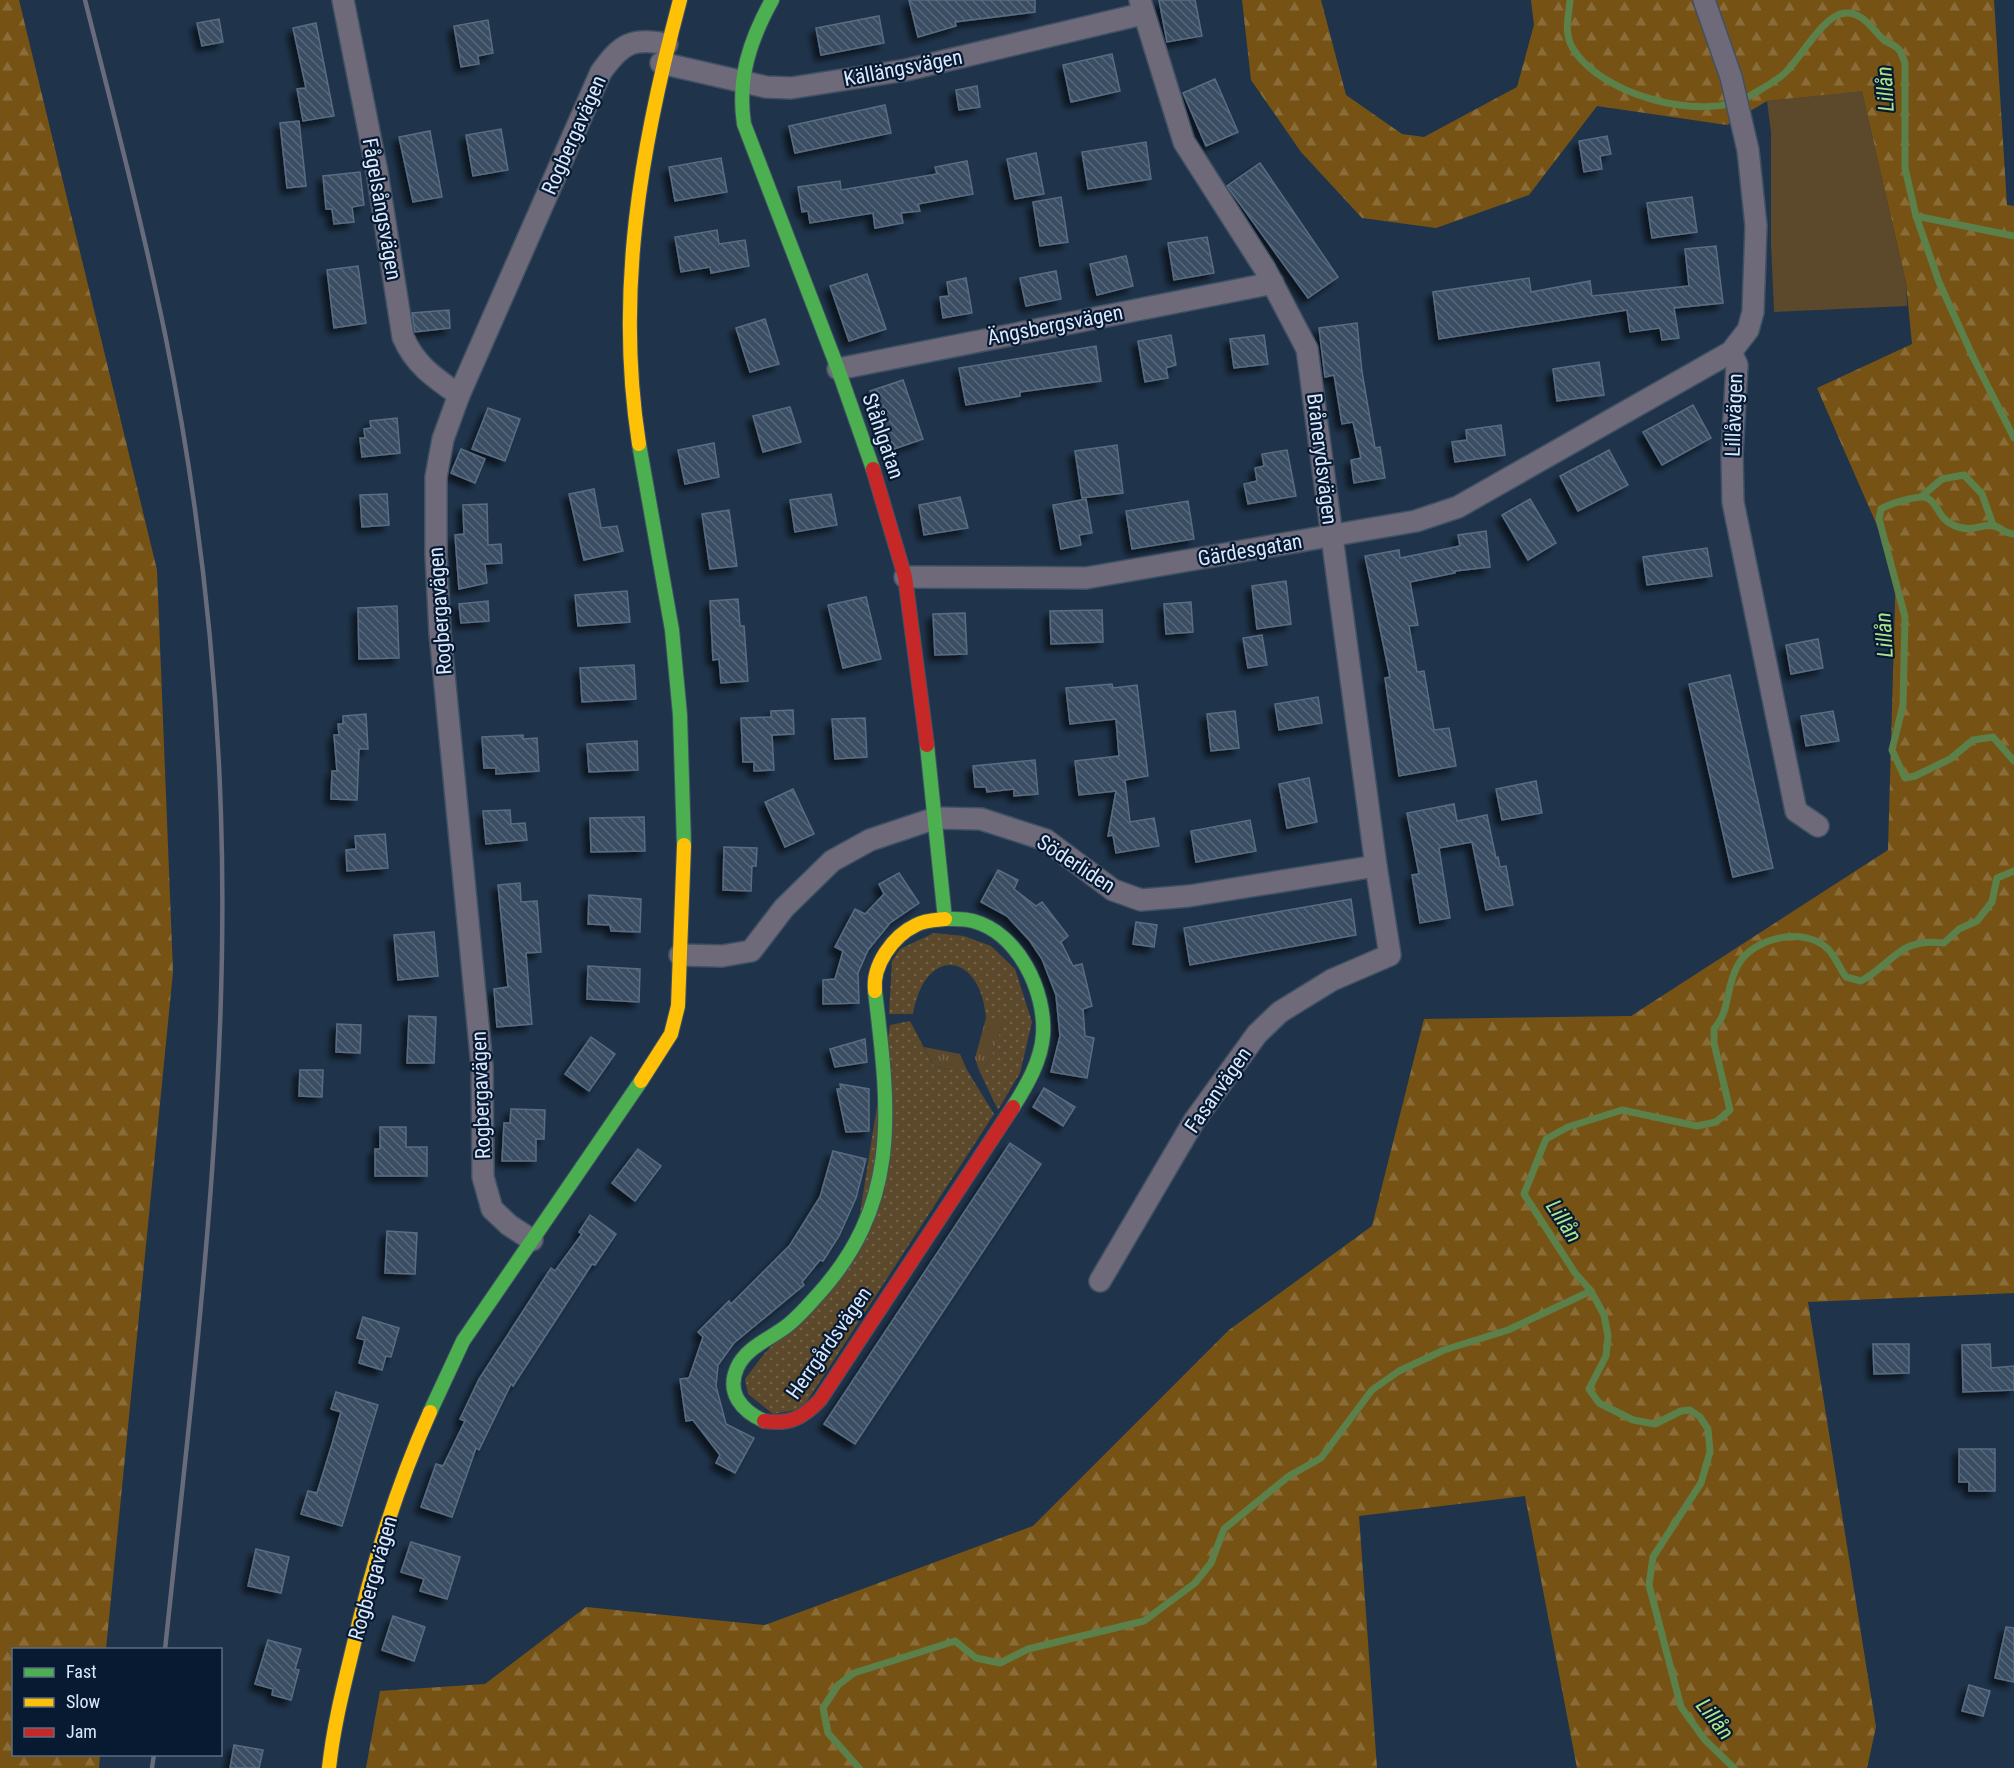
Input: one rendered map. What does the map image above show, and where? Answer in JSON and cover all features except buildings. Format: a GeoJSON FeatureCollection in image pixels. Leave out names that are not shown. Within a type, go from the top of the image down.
{"type":"FeatureCollection","features":[{"type":"Feature","properties":{"kind":"street","name":"Fågelsångsvägen"},"geometry":{"type":"LineString","coordinates":[[343,0],[377,172],[403,338],[411,357],[432,376],[459,395]]}},
{"type":"Feature","properties":{"kind":"street","name":"Rogbergavägen"},"geometry":{"type":"LineString","coordinates":[[329,1768],[333,1732],[365,1596],[409,1459],[463,1341],[674,1032],[679,1010],[684,802],[667,591],[638,428],[630,368],[629,310],[633,220],[638,180],[664,54],[680,0]]}},
{"type":"Feature","properties":{"kind":"street","name":"Ståhlgatan"},"geometry":{"type":"LineString","coordinates":[[772,0],[751,41],[740,81],[739,100],[744,124],[838,369],[877,480],[905,577],[936,818]]}},
{"type":"Feature","properties":{"kind":"street","name":"Lillåvägen"},"geometry":{"type":"LineString","coordinates":[[1704,0],[1731,77],[1748,150],[1756,226],[1753,312],[1748,330],[1731,352],[1737,365],[1732,454],[1733,502],[1742,558],[1796,811],[1818,826]]}},
{"type":"Feature","properties":{"kind":"street","name":"Källängsvägen"},"geometry":{"type":"LineString","coordinates":[[664,54],[740,81],[766,87],[792,88],[906,70],[1141,7]]}},
{"type":"Feature","properties":{"kind":"street","name":"Brånerydsvägen"},"geometry":{"type":"LineString","coordinates":[[1141,7],[1184,142],[1273,284],[1307,349],[1390,955]]}},
{"type":"Feature","properties":{"kind":"street","name":"Rogbergavägen"},"geometry":{"type":"LineString","coordinates":[[532,1240],[509,1225],[492,1209],[483,1177],[482,1066],[440,633],[436,555],[436,477],[443,439],[459,395],[600,72],[614,54],[627,44],[645,39],[664,54]]}},
{"type":"Feature","properties":{"kind":"street","name":"Ängsbergsvägen"},"geometry":{"type":"LineString","coordinates":[[838,369],[1273,284]]}},
{"type":"Feature","properties":{"kind":"street","name":"Gärdesgatan"},"geometry":{"type":"LineString","coordinates":[[905,577],[1086,578],[1416,521],[1458,507],[1731,352]]}},
{"type":"Feature","properties":{"kind":"street","name":"Söderliden"},"geometry":{"type":"LineString","coordinates":[[680,956],[723,957],[751,951],[784,908],[832,861],[870,840],[936,818],[981,819],[1046,840],[1113,890],[1141,900],[1189,896],[1376,866]]}},
{"type":"Feature","properties":{"kind":"street"},"geometry":{"type":"LineString","coordinates":[[936,818],[945,919]]}},
{"type":"Feature","properties":{"kind":"street","name":"Herrgårdsvägen"},"geometry":{"type":"LineString","coordinates":[[945,919],[975,921],[989,927],[1003,936],[1024,963],[1036,988],[1043,1034],[1031,1077],[820,1400],[805,1416],[789,1422],[772,1423],[756,1419],[741,1409],[734,1389],[736,1370],[746,1356],[788,1324],[838,1270],[856,1244],[871,1210],[884,1165],[889,1106],[875,975],[886,953],[901,936],[921,922],[945,919]]}},
{"type":"Feature","properties":{"kind":"street","name":"Fasanvägen"},"geometry":{"type":"LineString","coordinates":[[1100,1281],[1194,1121],[1257,1034],[1280,1012],[1332,980],[1390,955]]}},
{"type":"Feature","properties":{"kind":"green space"},"geometry":{"type":"Polygon","coordinates":[[[0,0],[19,0],[157,570],[173,972],[106,1648],[12,1648],[12,1756],[100,1756],[99,1768],[0,1768],[0,0]]]}},
{"type":"Feature","properties":{"kind":"green space"},"geometry":{"type":"Polygon","coordinates":[[[1242,0],[1321,0],[1346,95],[1402,134],[1424,137],[1517,87],[1534,25],[1531,0],[1994,0],[2007,205],[2014,206],[2014,1293],[1808,1302],[1876,1727],[1867,1768],[1577,1768],[1525,1496],[1359,1516],[1377,1768],[366,1768],[380,1691],[485,1684],[586,1607],[765,1625],[1033,1526],[1229,1330],[1372,1226],[1424,1019],[1631,1016],[1888,850],[1896,569],[1817,388],[1912,344],[1906,283],[1862,92],[1767,101],[1727,125],[1597,106],[1529,195],[1436,228],[1362,218],[1301,152],[1251,80],[1242,0]]]}},
{"type":"Feature","properties":{"kind":"green space"},"geometry":{"type":"Polygon","coordinates":[[[1862,91],[1906,283],[1907,306],[1774,312],[1771,243],[1771,132],[1767,101],[1862,91]]]}},
{"type":"Feature","properties":{"kind":"green space"},"geometry":{"type":"Polygon","coordinates":[[[934,933],[964,936],[991,946],[1015,969],[1032,1022],[1020,1073],[998,1110],[979,1070],[989,1061],[1004,1018],[986,1018],[982,996],[974,980],[964,969],[952,965],[940,967],[929,976],[919,991],[913,1014],[889,1014],[892,961],[900,949],[934,933]]]}},
{"type":"Feature","properties":{"kind":"green space"},"geometry":{"type":"Polygon","coordinates":[[[986,1018],[1004,1018],[989,1061],[979,1070],[975,1058],[986,1018]]]}},
{"type":"Feature","properties":{"kind":"green space"},"geometry":{"type":"Polygon","coordinates":[[[910,1021],[933,1065],[951,1070],[967,1070],[994,1114],[802,1409],[773,1414],[748,1394],[745,1379],[764,1354],[852,1263],[890,1025],[910,1021]]]}},
{"type":"Feature","properties":{"kind":"green space"},"geometry":{"type":"Polygon","coordinates":[[[924,1047],[960,1054],[967,1070],[951,1070],[933,1065],[924,1047]]]}},
{"type":"Feature","properties":{"kind":"waterway","name":"Lillån"},"geometry":{"type":"LineString","coordinates":[[1570,0],[1567,28],[1569,39],[1584,62],[1603,78],[1626,90],[1679,105],[1706,107],[1730,104],[1750,96],[1785,73],[1821,29],[1837,15],[1845,13],[1857,15],[1885,41],[1895,46],[1901,52],[1905,63],[1905,168],[1916,216],[1939,282],[1973,357],[2014,438]]}},
{"type":"Feature","properties":{"kind":"waterway"},"geometry":{"type":"LineString","coordinates":[[1916,216],[2014,236]]}},
{"type":"Feature","properties":{"kind":"waterway"},"geometry":{"type":"LineString","coordinates":[[1922,496],[1942,479],[1964,475],[1982,494],[1993,525]]}},
{"type":"Feature","properties":{"kind":"waterway","name":"Lillån"},"geometry":{"type":"LineString","coordinates":[[2014,534],[1989,525],[1960,528],[1944,519],[1929,499],[1920,497],[1881,509],[1879,519],[1905,617],[1903,705],[1892,750],[1905,778],[1915,776],[1950,759],[1973,740],[1993,737],[2014,761]]}},
{"type":"Feature","properties":{"kind":"waterway","name":"Lillån"},"geometry":{"type":"LineString","coordinates":[[1734,1768],[1705,1740],[1681,1707],[1649,1585],[1653,1557],[1701,1483],[1710,1452],[1708,1429],[1700,1417],[1690,1410],[1681,1411],[1655,1424],[1633,1420],[1599,1403],[1589,1389],[1606,1356],[1608,1336],[1604,1315],[1591,1291],[1575,1273],[1524,1194],[1546,1139],[1568,1127],[1622,1110],[1697,1126],[1716,1122],[1730,1110],[1714,1043],[1714,1029],[1726,1006],[1734,973],[1745,955],[1755,947],[1780,938],[1806,938],[1828,949],[1846,977],[1861,981],[1907,948],[1929,942],[1944,943],[1959,929],[1977,921],[1992,902],[1997,878],[2014,871]]}},
{"type":"Feature","properties":{"kind":"waterway"},"geometry":{"type":"LineString","coordinates":[[859,1768],[828,1733],[823,1708],[838,1685],[854,1673],[955,1641],[976,1658],[1000,1663],[1028,1649],[1144,1621],[1195,1583],[1211,1563],[1224,1529],[1289,1476],[1321,1458],[1372,1390],[1399,1371],[1444,1350],[1508,1330],[1591,1291]]}},
{"type":"Feature","properties":{"kind":"railway"},"geometry":{"type":"LineString","coordinates":[[85,0],[147,250],[187,453],[210,634],[221,815],[222,920],[215,1129],[198,1338],[165,1648]]}},
{"type":"Feature","properties":{"kind":"railway"},"geometry":{"type":"LineString","coordinates":[[152,1768],[154,1756]]}},
{"type":"Feature","properties":{"kind":"traffic: fast"},"geometry":{"type":"LineString","coordinates":[[772,0],[757,30],[747,60],[742,91],[744,124],[838,369],[873,469]]}},
{"type":"Feature","properties":{"kind":"traffic: fast"},"geometry":{"type":"LineString","coordinates":[[639,444],[672,630],[680,715],[684,845]]}},
{"type":"Feature","properties":{"kind":"traffic: fast"},"geometry":{"type":"LineString","coordinates":[[927,745],[945,919],[973,921],[1003,938],[1026,966],[1040,1000],[1043,1018],[1042,1045],[1028,1081],[1013,1107]]}},
{"type":"Feature","properties":{"kind":"traffic: fast"},"geometry":{"type":"LineString","coordinates":[[764,1421],[749,1412],[738,1400],[733,1385],[737,1368],[747,1354],[799,1316],[843,1263],[863,1227],[876,1191],[883,1154],[885,1115],[884,1076],[875,991]]}},
{"type":"Feature","properties":{"kind":"traffic: fast"},"geometry":{"type":"LineString","coordinates":[[430,1412],[463,1341],[641,1081]]}},
{"type":"Feature","properties":{"kind":"traffic: slow"},"geometry":{"type":"LineString","coordinates":[[639,444],[632,387],[630,331],[631,275],[636,220],[654,110],[680,0]]}},
{"type":"Feature","properties":{"kind":"traffic: slow"},"geometry":{"type":"LineString","coordinates":[[641,1081],[671,1034],[678,1006],[684,845]]}},
{"type":"Feature","properties":{"kind":"traffic: slow"},"geometry":{"type":"LineString","coordinates":[[875,991],[877,971],[886,952],[899,936],[919,923],[945,919]]}},
{"type":"Feature","properties":{"kind":"traffic: slow"},"geometry":{"type":"LineString","coordinates":[[329,1768],[341,1698],[375,1563],[406,1471],[430,1412]]}},
{"type":"Feature","properties":{"kind":"traffic: jam"},"geometry":{"type":"LineString","coordinates":[[873,469],[905,577],[927,745]]}},
{"type":"Feature","properties":{"kind":"traffic: jam"},"geometry":{"type":"LineString","coordinates":[[764,1421],[781,1422],[795,1419],[820,1400],[1013,1107]]}}]}
